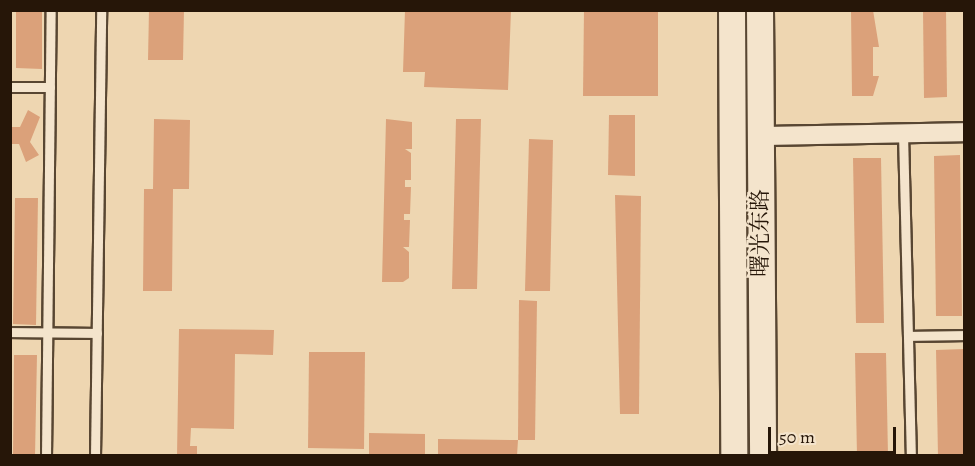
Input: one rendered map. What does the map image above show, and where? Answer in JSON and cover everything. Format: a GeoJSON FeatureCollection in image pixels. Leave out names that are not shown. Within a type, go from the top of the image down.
{"type":"FeatureCollection","features":[{"type":"Feature","properties":{"kind":"main road","name":"曙光东路"},"geometry":{"type":"LineString","coordinates":[[732,10],[734,456]]}},
{"type":"Feature","properties":{"kind":"main road","name":"曙光东路"},"geometry":{"type":"LineString","coordinates":[[760,10],[763,456]]}},
{"type":"Feature","properties":{"kind":"street"},"geometry":{"type":"LineString","coordinates":[[761,136],[964,132]]}},
{"type":"Feature","properties":{"kind":"lane"},"geometry":{"type":"LineString","coordinates":[[46,456],[51,10]]}},
{"type":"Feature","properties":{"kind":"lane"},"geometry":{"type":"LineString","coordinates":[[95,456],[100,10]]}},
{"type":"Feature","properties":{"kind":"lane"},"geometry":{"type":"LineString","coordinates":[[10,87],[50,87]]}},
{"type":"Feature","properties":{"kind":"lane"},"geometry":{"type":"LineString","coordinates":[[903,133],[911,456]]}},
{"type":"Feature","properties":{"kind":"lane"},"geometry":{"type":"LineString","coordinates":[[10,332],[97,333]]}},
{"type":"Feature","properties":{"kind":"lane"},"geometry":{"type":"LineString","coordinates":[[908,336],[964,335]]}},
{"type":"Feature","properties":{"kind":"building"},"geometry":{"type":"Polygon","coordinates":[[[16,10],[42,10],[42,69],[16,68],[16,10]]]}},
{"type":"Feature","properties":{"kind":"building"},"geometry":{"type":"Polygon","coordinates":[[[149,10],[184,10],[183,60],[148,60],[149,10]]]}},
{"type":"Feature","properties":{"kind":"building"},"geometry":{"type":"Polygon","coordinates":[[[405,10],[511,10],[508,90],[424,87],[425,72],[403,72],[405,10]]]}},
{"type":"Feature","properties":{"kind":"building"},"geometry":{"type":"Polygon","coordinates":[[[584,10],[658,10],[658,96],[583,96],[584,10]]]}},
{"type":"Feature","properties":{"kind":"building"},"geometry":{"type":"Polygon","coordinates":[[[851,10],[873,10],[879,47],[873,47],[873,76],[879,76],[873,96],[852,96],[851,10]]]}},
{"type":"Feature","properties":{"kind":"building"},"geometry":{"type":"Polygon","coordinates":[[[923,10],[946,10],[947,97],[924,98],[923,10]]]}},
{"type":"Feature","properties":{"kind":"building"},"geometry":{"type":"Polygon","coordinates":[[[28,110],[40,117],[30,142],[39,155],[26,162],[19,144],[10,144],[10,127],[20,127],[28,110]]]}},
{"type":"Feature","properties":{"kind":"building"},"geometry":{"type":"Polygon","coordinates":[[[609,115],[635,115],[635,176],[608,175],[609,115]]]}},
{"type":"Feature","properties":{"kind":"building"},"geometry":{"type":"Polygon","coordinates":[[[154,119],[190,120],[189,189],[173,189],[172,291],[143,291],[144,189],[153,189],[154,119]]]}},
{"type":"Feature","properties":{"kind":"building"},"geometry":{"type":"Polygon","coordinates":[[[386,119],[412,122],[412,149],[405,149],[411,153],[411,180],[405,180],[405,187],[411,187],[410,214],[404,214],[404,220],[410,220],[409,247],[403,247],[409,252],[409,278],[403,282],[382,282],[386,119]]]}},
{"type":"Feature","properties":{"kind":"building"},"geometry":{"type":"Polygon","coordinates":[[[456,119],[481,119],[477,289],[452,289],[456,119]]]}},
{"type":"Feature","properties":{"kind":"building"},"geometry":{"type":"Polygon","coordinates":[[[529,139],[553,140],[550,291],[525,291],[529,139]]]}},
{"type":"Feature","properties":{"kind":"building"},"geometry":{"type":"Polygon","coordinates":[[[960,155],[962,316],[936,316],[934,156],[960,155]]]}},
{"type":"Feature","properties":{"kind":"building"},"geometry":{"type":"Polygon","coordinates":[[[853,158],[881,158],[884,323],[856,323],[853,158]]]}},
{"type":"Feature","properties":{"kind":"building"},"geometry":{"type":"Polygon","coordinates":[[[615,195],[641,196],[639,414],[620,414],[615,195]]]}},
{"type":"Feature","properties":{"kind":"building"},"geometry":{"type":"Polygon","coordinates":[[[15,198],[38,198],[36,325],[13,324],[15,198]]]}},
{"type":"Feature","properties":{"kind":"building"},"geometry":{"type":"Polygon","coordinates":[[[519,300],[537,301],[535,440],[518,440],[519,300]]]}},
{"type":"Feature","properties":{"kind":"building"},"geometry":{"type":"Polygon","coordinates":[[[179,329],[274,330],[273,355],[235,354],[234,429],[191,428],[190,446],[197,446],[197,456],[177,456],[179,329]]]}},
{"type":"Feature","properties":{"kind":"building"},"geometry":{"type":"Polygon","coordinates":[[[964,349],[964,456],[938,456],[936,350],[964,349]]]}},
{"type":"Feature","properties":{"kind":"building"},"geometry":{"type":"Polygon","coordinates":[[[309,352],[365,352],[364,449],[308,448],[309,352]]]}},
{"type":"Feature","properties":{"kind":"building"},"geometry":{"type":"Polygon","coordinates":[[[855,353],[886,353],[888,456],[857,456],[855,353]]]}},
{"type":"Feature","properties":{"kind":"building"},"geometry":{"type":"Polygon","coordinates":[[[14,355],[37,355],[35,456],[13,456],[14,355]]]}},
{"type":"Feature","properties":{"kind":"building"},"geometry":{"type":"Polygon","coordinates":[[[369,433],[425,434],[425,456],[369,456],[369,433]]]}},
{"type":"Feature","properties":{"kind":"building"},"geometry":{"type":"Polygon","coordinates":[[[438,439],[518,440],[517,456],[438,456],[438,439]]]}}]}
